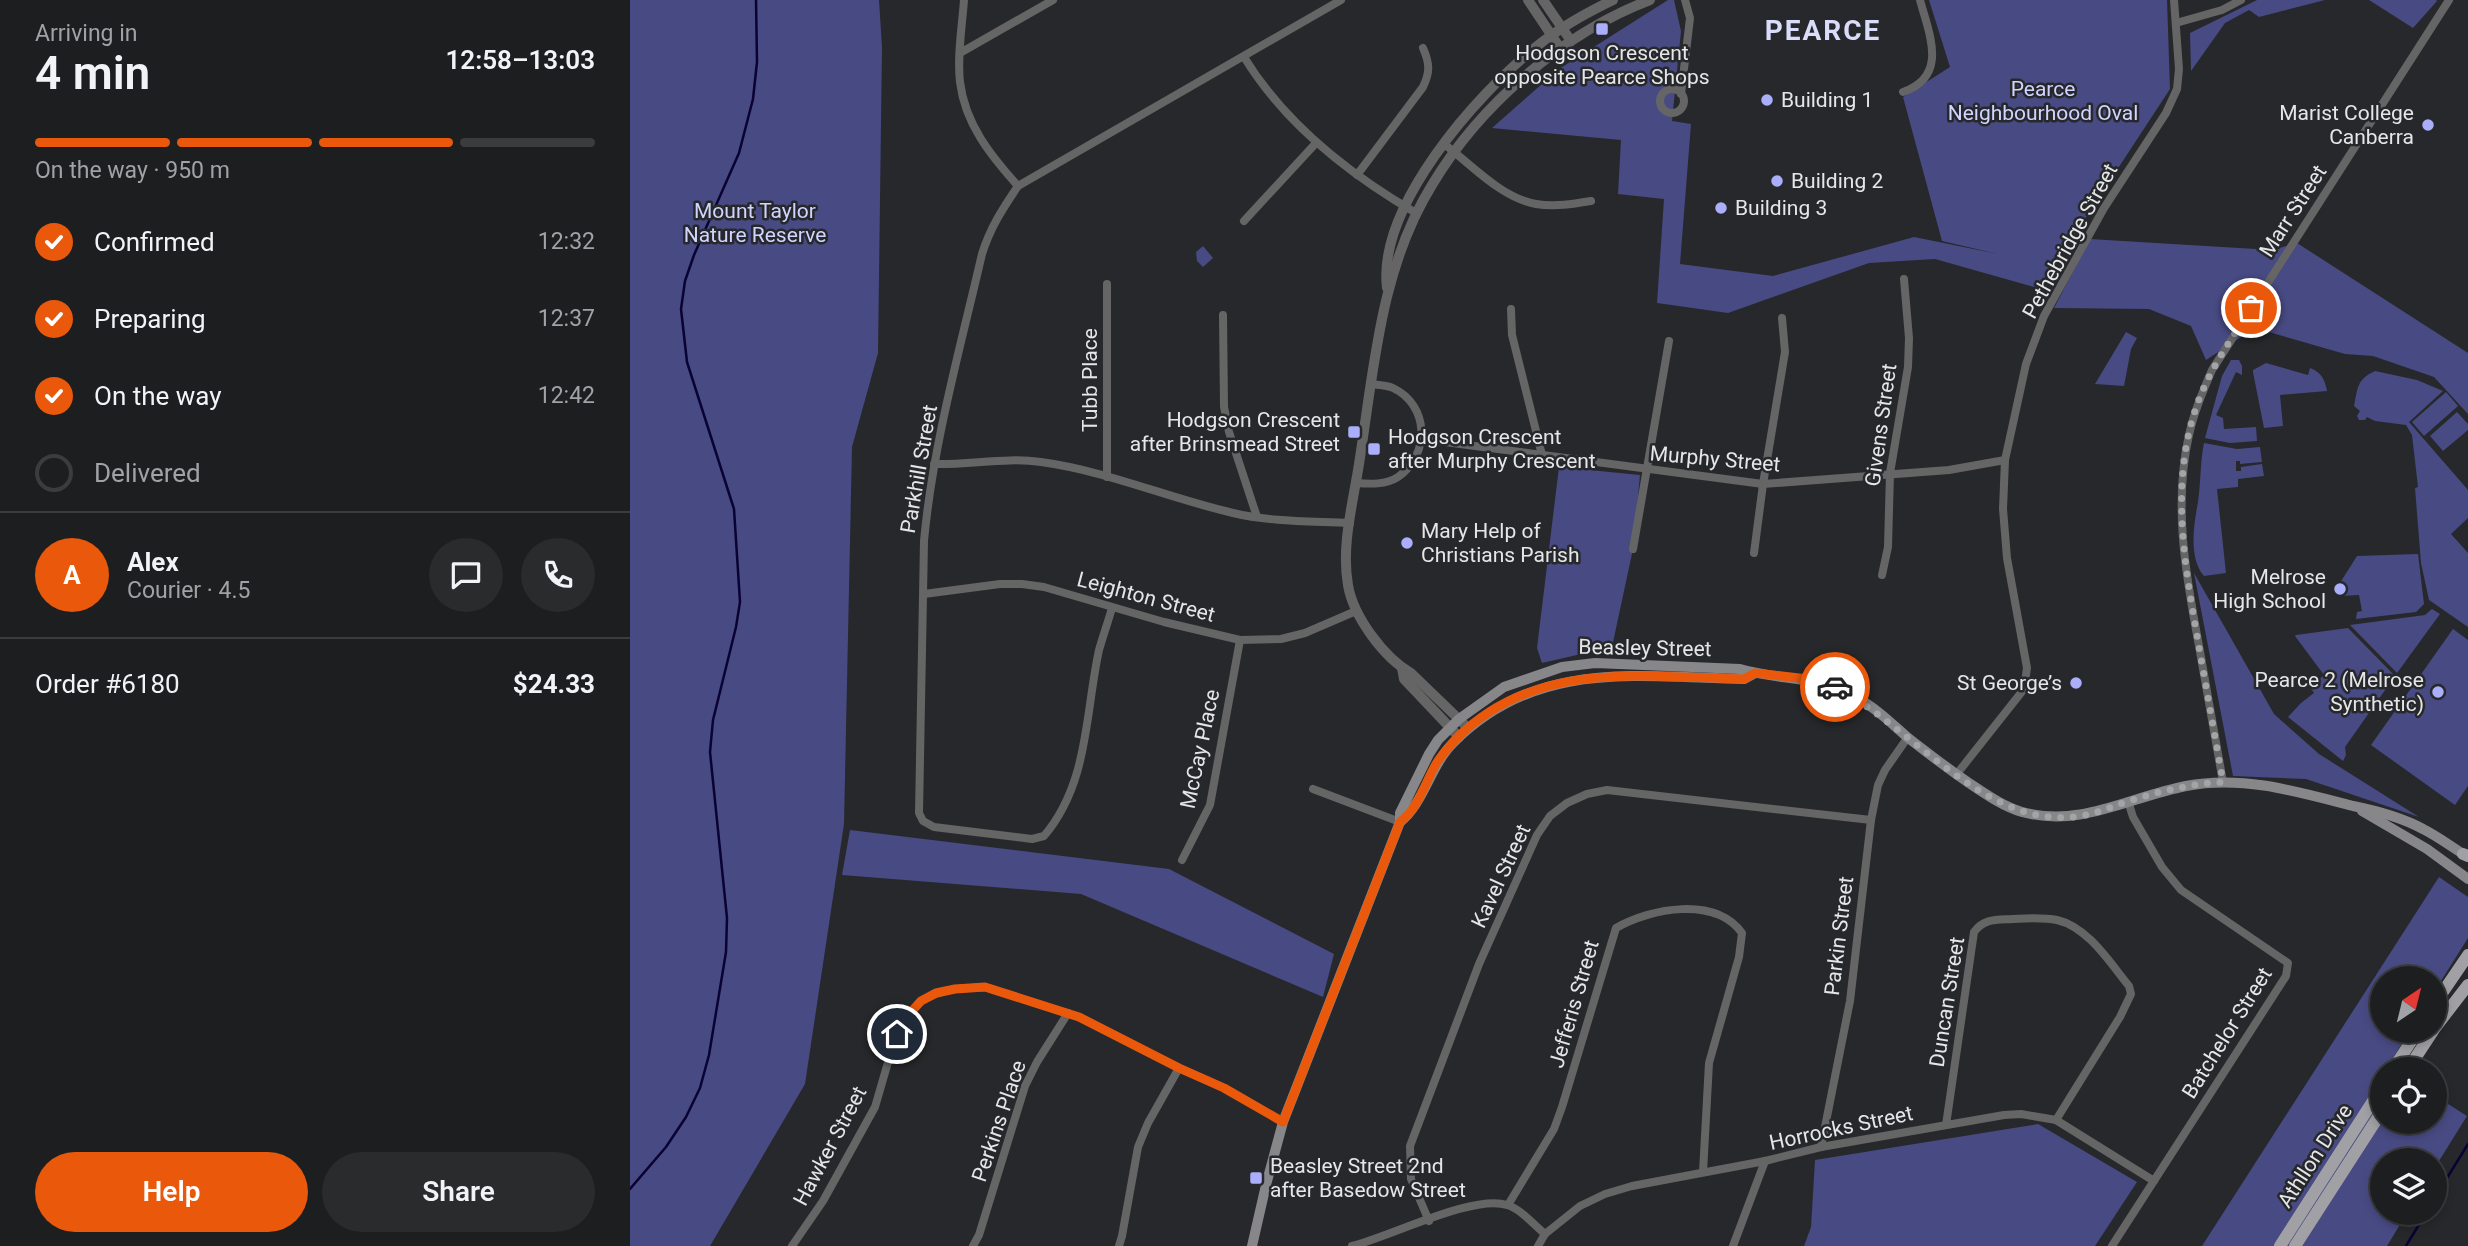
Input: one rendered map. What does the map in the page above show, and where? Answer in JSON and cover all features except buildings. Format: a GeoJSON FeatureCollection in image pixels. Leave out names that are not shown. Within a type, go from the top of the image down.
{"type":"FeatureCollection","features":[{"type":"Feature","properties":{"kind":"main road","name":"Beasley Street"},"geometry":{"type":"LineString","coordinates":[[1252,1246],[1283,1122],[1400,822],[1400,813],[1429,754],[1459,719],[1504,687],[1562,667],[1618,663],[1740,669],[1832,685],[1859,699],[1956,775],[1994,800],[2019,811],[2046,817],[2073,817],[2099,812],[2128,801],[2190,785],[2223,782],[2267,786],[2383,811],[2414,825],[2466,856]]}},
{"type":"Feature","properties":{"kind":"main road","name":"Beasley Street"},"geometry":{"type":"LineString","coordinates":[[1400,822],[1409,816],[1438,761],[1459,737],[1468,728],[1513,699],[1554,683],[1579,678],[1744,679],[1755,673]]}},
{"type":"Feature","properties":{"kind":"main road","name":"Beasley Street"},"geometry":{"type":"LineString","coordinates":[[2354,806],[2427,849],[2468,878]]}},
{"type":"Feature","properties":{"kind":"main road"},"geometry":{"type":"LineString","coordinates":[[2447,986],[2468,955]]}},
{"type":"Feature","properties":{"kind":"main road"},"geometry":{"type":"LineString","coordinates":[[2447,1013],[2468,985]]}},
{"type":"Feature","properties":{"kind":"main road","name":"Athllon Drive"},"geometry":{"type":"LineString","coordinates":[[2280,1246],[2370,1106]]}},
{"type":"Feature","properties":{"kind":"main road","name":"Athllon Drive"},"geometry":{"type":"LineString","coordinates":[[2295,1246],[2370,1130]]}},
{"type":"Feature","properties":{"kind":"street"},"geometry":{"type":"LineString","coordinates":[[964,0],[960,82],[966,108],[978,136],[993,159],[1018,186]]}},
{"type":"Feature","properties":{"kind":"street"},"geometry":{"type":"LineString","coordinates":[[960,53],[1053,0]]}},
{"type":"Feature","properties":{"kind":"street","name":"Parkhill Street"},"geometry":{"type":"LineString","coordinates":[[1112,608],[1099,650],[1088,727],[1078,772],[1044,836],[1032,839],[934,827],[923,821],[919,813],[924,541],[934,464],[987,235],[1018,186],[1341,0]]}},
{"type":"Feature","properties":{"kind":"street"},"geometry":{"type":"LineString","coordinates":[[1528,0],[1560,48]]}},
{"type":"Feature","properties":{"kind":"street"},"geometry":{"type":"LineString","coordinates":[[1543,0],[1571,41]]}},
{"type":"Feature","properties":{"kind":"street"},"geometry":{"type":"LineString","coordinates":[[1388,289],[1385,269],[1404,206],[1444,144],[1488,90],[1518,62],[1551,35],[1613,0]]}},
{"type":"Feature","properties":{"kind":"street"},"geometry":{"type":"LineString","coordinates":[[1468,728],[1411,673],[1402,668],[1373,637],[1356,611],[1348,586],[1345,560],[1378,330],[1388,289],[1416,213],[1432,183],[1499,100],[1560,48],[1597,24],[1650,0]]}},
{"type":"Feature","properties":{"kind":"street"},"geometry":{"type":"LineString","coordinates":[[1681,94],[1690,18],[1685,0]]}},
{"type":"Feature","properties":{"kind":"street"},"geometry":{"type":"LineString","coordinates":[[1903,92],[1920,82],[1928,73],[1932,62],[1933,50],[1920,0]]}},
{"type":"Feature","properties":{"kind":"street","name":"Pethebridge Street"},"geometry":{"type":"LineString","coordinates":[[1956,775],[2024,689],[2027,667],[2007,558],[2003,509],[2005,460],[2026,364],[2044,316],[2104,208],[2166,113],[2177,89],[2179,69],[2174,0]]}},
{"type":"Feature","properties":{"kind":"street"},"geometry":{"type":"LineString","coordinates":[[2176,23],[2222,10],[2241,0]]}},
{"type":"Feature","properties":{"kind":"street","name":"Marr Street"},"geometry":{"type":"LineString","coordinates":[[2223,782],[2186,575],[2180,514],[2185,458],[2196,406],[2212,370],[2449,0]]}},
{"type":"Feature","properties":{"kind":"street"},"geometry":{"type":"LineString","coordinates":[[1357,175],[1423,87],[1430,73],[1429,61],[1423,48]]}},
{"type":"Feature","properties":{"kind":"street"},"geometry":{"type":"LineString","coordinates":[[1244,57],[1267,91],[1316,143],[1357,175],[1416,213]]}},
{"type":"Feature","properties":{"kind":"street"},"geometry":{"type":"LineString","coordinates":[[1244,221],[1316,143]]}},
{"type":"Feature","properties":{"kind":"street"},"geometry":{"type":"LineString","coordinates":[[1444,144],[1496,185],[1519,199],[1546,205],[1591,201]]}},
{"type":"Feature","properties":{"kind":"street","name":"Givens Street"},"geometry":{"type":"LineString","coordinates":[[1882,575],[1888,547],[1890,473],[1908,367],[1909,338],[1904,279]]}},
{"type":"Feature","properties":{"kind":"street","name":"Tubb Place"},"geometry":{"type":"LineString","coordinates":[[1107,284],[1107,477]]}},
{"type":"Feature","properties":{"kind":"street"},"geometry":{"type":"LineString","coordinates":[[1511,309],[1512,335],[1542,455]]}},
{"type":"Feature","properties":{"kind":"street"},"geometry":{"type":"LineString","coordinates":[[1223,315],[1224,407],[1228,432],[1257,517]]}},
{"type":"Feature","properties":{"kind":"street"},"geometry":{"type":"LineString","coordinates":[[1754,553],[1785,352],[1782,318]]}},
{"type":"Feature","properties":{"kind":"street"},"geometry":{"type":"LineString","coordinates":[[1633,550],[1669,341]]}},
{"type":"Feature","properties":{"kind":"street"},"geometry":{"type":"LineString","coordinates":[[1356,483],[1378,484],[1398,477],[1418,454],[1422,439],[1419,415],[1406,397],[1391,386],[1371,384]]}},
{"type":"Feature","properties":{"kind":"street","name":"Murphy Street"},"geometry":{"type":"LineString","coordinates":[[1422,439],[1763,484],[1949,470],[2005,460]]}},
{"type":"Feature","properties":{"kind":"street"},"geometry":{"type":"LineString","coordinates":[[934,464],[1015,460],[1039,462],[1107,477],[1234,513],[1350,523]]}},
{"type":"Feature","properties":{"kind":"street","name":"Leighton Street"},"geometry":{"type":"LineString","coordinates":[[924,594],[1021,583],[1240,640],[1281,639],[1305,633],[1356,611]]}},
{"type":"Feature","properties":{"kind":"street","name":"McCay Place"},"geometry":{"type":"LineString","coordinates":[[1182,860],[1201,825],[1212,796],[1240,640]]}},
{"type":"Feature","properties":{"kind":"street"},"geometry":{"type":"LineString","coordinates":[[1402,668],[1404,679],[1459,737]]}},
{"type":"Feature","properties":{"kind":"street","name":"Parkin Street"},"geometry":{"type":"LineString","coordinates":[[1821,1147],[1850,1000],[1871,820],[1878,785],[1908,737]]}},
{"type":"Feature","properties":{"kind":"street"},"geometry":{"type":"LineString","coordinates":[[1313,789],[1400,822]]}},
{"type":"Feature","properties":{"kind":"street","name":"Kavel Street"},"geometry":{"type":"LineString","coordinates":[[1429,1221],[1411,1180],[1410,1146],[1479,964],[1537,835],[1550,816],[1567,803],[1587,794],[1607,790],[1871,820]]}},
{"type":"Feature","properties":{"kind":"street","name":"Batchelor Street"},"geometry":{"type":"LineString","coordinates":[[2112,1246],[2286,976],[2288,963],[2181,890],[2162,867],[2133,817],[2128,801]]}},
{"type":"Feature","properties":{"kind":"street","name":"Jefferis Street"},"geometry":{"type":"LineString","coordinates":[[1508,1205],[1558,1118],[1616,928],[1629,921],[1671,909],[1685,908],[1723,917],[1734,922],[1742,933],[1739,957],[1709,1063],[1703,1172]]}},
{"type":"Feature","properties":{"kind":"street","name":"Duncan Street"},"geometry":{"type":"LineString","coordinates":[[1947,1125],[1974,932],[1979,925],[1989,920],[2036,918],[2069,924],[2084,934],[2129,986],[2131,995],[2120,1017],[2056,1120]]}},
{"type":"Feature","properties":{"kind":"street","name":"Hawker Street"},"geometry":{"type":"LineString","coordinates":[[792,1246],[823,1201],[875,1107],[903,1021],[921,1001],[936,993],[985,987],[1068,1013],[1224,1088],[1283,1122]]}},
{"type":"Feature","properties":{"kind":"street","name":"Perkins Place"},"geometry":{"type":"LineString","coordinates":[[973,1246],[979,1235],[1025,1086],[1068,1013]]}},
{"type":"Feature","properties":{"kind":"street"},"geometry":{"type":"LineString","coordinates":[[1119,1246],[1138,1147],[1148,1123],[1179,1068]]}},
{"type":"Feature","properties":{"kind":"street","name":"Horrocks Street"},"geometry":{"type":"LineString","coordinates":[[1538,1246],[1545,1234],[1580,1206],[1605,1194],[1821,1147],[2021,1114],[2056,1120],[2154,1181]]}},
{"type":"Feature","properties":{"kind":"street"},"geometry":{"type":"LineString","coordinates":[[1733,1246],[1765,1161]]}},
{"type":"Feature","properties":{"kind":"street"},"geometry":{"type":"LineString","coordinates":[[1352,1246],[1372,1244],[1478,1205],[1508,1205],[1545,1234]]}},
{"type":"Feature","properties":{"kind":"green space","name":"Mount Taylor Nature Reserve"},"geometry":{"type":"Polygon","coordinates":[[[630,0],[879,0],[882,47],[878,353],[852,447],[844,824],[805,1084],[710,1246],[630,1246],[630,0]]]}},
{"type":"Feature","properties":{"kind":"green space","name":"Pearce Neighbourhood Oval"},"geometry":{"type":"Polygon","coordinates":[[[1668,0],[1674,0],[1681,31],[1672,121],[1691,124],[1680,264],[1773,276],[1914,237],[1998,254],[1942,241],[1903,97],[1950,67],[1929,0],[2167,0],[2170,89],[2054,266],[2045,290],[1935,259],[1869,263],[1728,313],[1657,303],[1664,199],[1618,194],[1621,140],[1492,128],[1559,69],[1668,0]]]}},
{"type":"Feature","properties":{"kind":"green space"},"geometry":{"type":"Polygon","coordinates":[[[2257,0],[2325,0],[2259,17],[2249,10],[2225,23],[2191,71],[2190,33],[2257,0]]]}},
{"type":"Feature","properties":{"kind":"green space"},"geometry":{"type":"Polygon","coordinates":[[[2369,0],[2436,0],[2437,1],[2413,28],[2369,0]]]}},
{"type":"Feature","properties":{"kind":"green space"},"geometry":{"type":"Polygon","coordinates":[[[2090,239],[2272,250],[2297,243],[2468,353],[2468,414],[2434,377],[2373,356],[2345,354],[2255,328],[2206,360],[2191,326],[2149,309],[2054,308],[2090,239]]]}},
{"type":"Feature","properties":{"kind":"green space"},"geometry":{"type":"Polygon","coordinates":[[[1203,246],[1213,258],[1203,267],[1197,261],[1196,252],[1203,246]]]}},
{"type":"Feature","properties":{"kind":"green space"},"geometry":{"type":"Polygon","coordinates":[[[2126,332],[2137,338],[2131,349],[2124,386],[2095,384],[2126,332]]]}},
{"type":"Feature","properties":{"kind":"green space"},"geometry":{"type":"Polygon","coordinates":[[[2231,360],[2239,360],[2242,375],[2236,372],[2216,415],[2223,418],[2224,429],[2256,427],[2257,441],[2230,443],[2205,438],[2222,376],[2231,360]]]}},
{"type":"Feature","properties":{"kind":"green space"},"geometry":{"type":"Polygon","coordinates":[[[2266,363],[2308,375],[2310,368],[2322,377],[2327,391],[2280,395],[2283,426],[2264,428],[2253,370],[2266,363]]]}},
{"type":"Feature","properties":{"kind":"green space"},"geometry":{"type":"Polygon","coordinates":[[[2375,371],[2417,380],[2443,391],[2409,422],[2468,490],[2468,518],[2451,534],[2468,553],[2468,627],[2429,600],[2421,563],[2415,488],[2418,487],[2412,435],[2406,425],[2375,421],[2367,417],[2365,420],[2359,420],[2357,416],[2360,411],[2354,406],[2359,385],[2375,371]]]}},
{"type":"Feature","properties":{"kind":"green space"},"geometry":{"type":"Polygon","coordinates":[[[2446,392],[2458,406],[2424,436],[2412,422],[2446,392]]]}},
{"type":"Feature","properties":{"kind":"green space"},"geometry":{"type":"Polygon","coordinates":[[[2457,412],[2468,424],[2468,430],[2443,451],[2430,436],[2457,412]]]}},
{"type":"Feature","properties":{"kind":"green space"},"geometry":{"type":"Polygon","coordinates":[[[2204,443],[2237,449],[2260,447],[2262,462],[2240,464],[2240,461],[2236,461],[2236,471],[2241,471],[2241,467],[2262,464],[2264,476],[2238,479],[2238,487],[2217,489],[2226,573],[2204,576],[2196,560],[2194,530],[2204,443]]]}},
{"type":"Feature","properties":{"kind":"green space"},"geometry":{"type":"Polygon","coordinates":[[[1559,467],[1640,475],[1633,549],[1612,647],[1542,663],[1537,648],[1559,467]]]}},
{"type":"Feature","properties":{"kind":"green space"},"geometry":{"type":"Polygon","coordinates":[[[2418,554],[2424,604],[2416,612],[2356,619],[2357,612],[2362,611],[2359,595],[2339,596],[2338,586],[2357,556],[2418,554]]]}},
{"type":"Feature","properties":{"kind":"green space"},"geometry":{"type":"Polygon","coordinates":[[[2194,573],[2274,714],[2319,754],[2419,817],[2306,779],[2233,776],[2194,573]]]}},
{"type":"Feature","properties":{"kind":"green space"},"geometry":{"type":"Polygon","coordinates":[[[2432,609],[2440,614],[2397,673],[2350,625],[2425,615],[2432,609]]]}},
{"type":"Feature","properties":{"kind":"green space"},"geometry":{"type":"Polygon","coordinates":[[[2348,628],[2395,676],[2345,747],[2346,755],[2343,761],[2288,717],[2314,693],[2310,687],[2324,675],[2295,636],[2348,628]]]}},
{"type":"Feature","properties":{"kind":"green space","name":"Pearce 2 (Melrose Synthetic)"},"geometry":{"type":"Polygon","coordinates":[[[2453,629],[2468,640],[2468,786],[2455,805],[2371,745],[2453,629]]]}},
{"type":"Feature","properties":{"kind":"green space"},"geometry":{"type":"Polygon","coordinates":[[[850,830],[1169,869],[1334,954],[1323,997],[1081,894],[842,875],[850,830]]]}},
{"type":"Feature","properties":{"kind":"green space"},"geometry":{"type":"Polygon","coordinates":[[[2439,877],[2468,897],[2468,938],[2447,971],[2447,966],[2382,966],[2439,877]]]}},
{"type":"Feature","properties":{"kind":"green space"},"geometry":{"type":"Polygon","coordinates":[[[2370,984],[2370,1043],[2402,1043],[2393,1057],[2370,1057],[2370,1134],[2447,1134],[2447,1103],[2467,1116],[2447,1148],[2370,1148],[2370,1225],[2400,1225],[2387,1246],[2202,1246],[2370,984]]]}},
{"type":"Feature","properties":{"kind":"green space"},"geometry":{"type":"Polygon","coordinates":[[[2038,1124],[2137,1182],[2095,1246],[1804,1246],[1811,1227],[1815,1160],[2038,1124]]]}},
{"type":"Feature","properties":{"kind":"waterway"},"geometry":{"type":"LineString","coordinates":[[630,1189],[666,1147],[686,1117],[700,1088],[709,1055],[726,952],[727,918],[710,752],[713,720],[740,602],[734,509],[687,362],[681,309],[685,281],[739,153],[753,99],[757,62],[756,0]]}},
{"type":"Feature","properties":{"kind":"waterway"},"geometry":{"type":"LineString","coordinates":[[2447,1178],[2468,1144]]}},
{"type":"Feature","properties":{"kind":"waterway"},"geometry":{"type":"LineString","coordinates":[[2406,1246],[2419,1225]]}},
{"type":"Feature","properties":{"kind":"way so far"},"geometry":{"type":"LineString","coordinates":[[1835,687],[1859,699],[1883,716],[1956,775],[1994,800],[2019,811],[2046,817],[2073,817],[2190,785],[2223,782],[2186,575],[2180,514],[2183,470],[2196,406],[2212,370],[2251,308]]}},
{"type":"Feature","properties":{"kind":"place","name":"Hodgson Crescent opposite Pearce Shops"},"geometry":{"type":"Point","coordinates":[1602,29]}},
{"type":"Feature","properties":{"kind":"place","name":"Building 1"},"geometry":{"type":"Point","coordinates":[1767,100]}},
{"type":"Feature","properties":{"kind":"place","name":"Marist College Canberra"},"geometry":{"type":"Point","coordinates":[2428,125]}},
{"type":"Feature","properties":{"kind":"place","name":"Building 2"},"geometry":{"type":"Point","coordinates":[1777,181]}},
{"type":"Feature","properties":{"kind":"place","name":"Building 3"},"geometry":{"type":"Point","coordinates":[1721,208]}},
{"type":"Feature","properties":{"kind":"place","name":"Hodgson Crescent after Brinsmead Street"},"geometry":{"type":"Point","coordinates":[1354,432]}},
{"type":"Feature","properties":{"kind":"place","name":"Hodgson Crescent after Murphy Crescent"},"geometry":{"type":"Point","coordinates":[1374,449]}},
{"type":"Feature","properties":{"kind":"place","name":"Mary Help of Christians Parish"},"geometry":{"type":"Point","coordinates":[1407,543]}},
{"type":"Feature","properties":{"kind":"place","name":"Melrose High School"},"geometry":{"type":"Point","coordinates":[2340,589]}},
{"type":"Feature","properties":{"kind":"place","name":"St George’s"},"geometry":{"type":"Point","coordinates":[2076,683]}},
{"type":"Feature","properties":{"kind":"place","name":"Pearce 2 (Melrose Synthetic)"},"geometry":{"type":"Point","coordinates":[2438,692]}},
{"type":"Feature","properties":{"kind":"place","name":"Beasley Street 2nd after Basedow Street"},"geometry":{"type":"Point","coordinates":[1256,1178]}},
{"type":"Feature","properties":{"kind":"district","name":"PEARCE"},"geometry":{"type":"Point","coordinates":[1823,30]}},
{"type":"Feature","properties":{"kind":"route"},"geometry":{"type":"LineString","coordinates":[[897,1034],[903,1021],[921,1001],[936,993],[973,986],[985,987],[1079,1017],[1224,1088],[1283,1122],[1400,822],[1409,816],[1438,761],[1468,728],[1499,706],[1528,692],[1579,678],[1744,679],[1755,673],[1808,679],[1835,687]]}}]}
